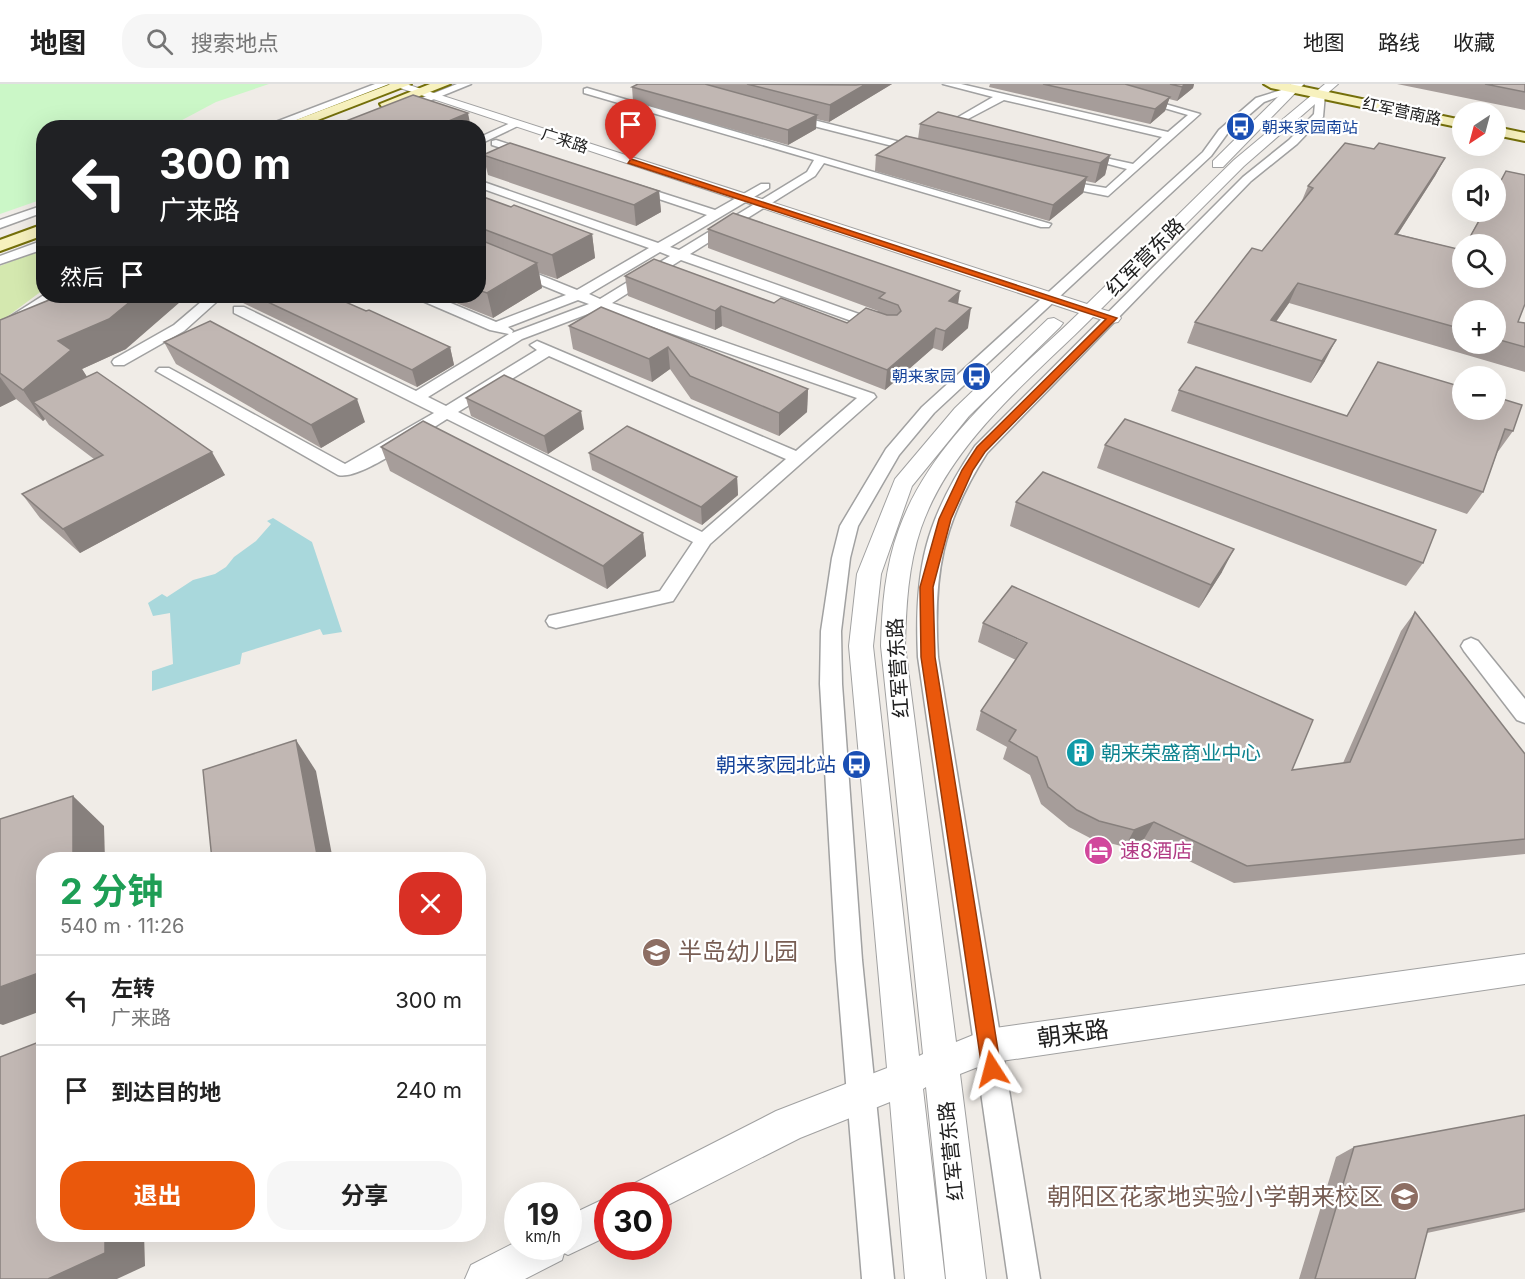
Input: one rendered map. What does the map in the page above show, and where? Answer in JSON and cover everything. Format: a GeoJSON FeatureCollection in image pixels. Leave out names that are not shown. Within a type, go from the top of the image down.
{"type":"FeatureCollection","features":[{"type":"Feature","properties":{"kind":"main road"},"geometry":{"type":"LineString","coordinates":[[304,120],[399,84]]}},
{"type":"Feature","properties":{"kind":"main road"},"geometry":{"type":"LineString","coordinates":[[345,120],[385,105],[427,94],[443,84]]}},
{"type":"Feature","properties":{"kind":"main road","name":"红军营南路"},"geometry":{"type":"LineString","coordinates":[[1271,84],[1328,87],[1452,121]]}},
{"type":"Feature","properties":{"kind":"main road"},"geometry":{"type":"LineString","coordinates":[[365,98],[385,105]]}},
{"type":"Feature","properties":{"kind":"main road","name":"红军营南路"},"geometry":{"type":"LineString","coordinates":[[1370,98],[1452,110]]}},
{"type":"Feature","properties":{"kind":"main road"},"geometry":{"type":"LineString","coordinates":[[1506,121],[1525,125]]}},
{"type":"Feature","properties":{"kind":"main road"},"geometry":{"type":"LineString","coordinates":[[1506,133],[1525,137]]}},
{"type":"Feature","properties":{"kind":"main road"},"geometry":{"type":"LineString","coordinates":[[0,230],[36,217]]}},
{"type":"Feature","properties":{"kind":"main road"},"geometry":{"type":"LineString","coordinates":[[0,246],[36,233]]}},
{"type":"Feature","properties":{"kind":"street"},"geometry":{"type":"LineString","coordinates":[[287,120],[384,84]]}},
{"type":"Feature","properties":{"kind":"street","name":"广来路"},"geometry":{"type":"LineString","coordinates":[[399,84],[1113,318]]}},
{"type":"Feature","properties":{"kind":"street"},"geometry":{"type":"LineString","coordinates":[[370,120],[427,94],[466,84]]}},
{"type":"Feature","properties":{"kind":"street"},"geometry":{"type":"LineString","coordinates":[[603,84],[582,93],[1045,224]]}},
{"type":"Feature","properties":{"kind":"street"},"geometry":{"type":"LineString","coordinates":[[948,84],[1170,136]]}},
{"type":"Feature","properties":{"kind":"street"},"geometry":{"type":"LineString","coordinates":[[878,1279],[860,1094],[831,684],[831,631],[841,558],[849,526],[892,453],[928,410],[1048,297],[1207,154],[1223,132],[1260,100],[1296,86]]}},
{"type":"Feature","properties":{"kind":"street","name":"红军营东路"},"geometry":{"type":"LineString","coordinates":[[966,1279],[893,646],[896,586],[904,546],[924,493],[951,452],[1082,308],[1296,86]]}},
{"type":"Feature","properties":{"kind":"street"},"geometry":{"type":"LineString","coordinates":[[1024,1279],[928,657],[927,587],[945,519],[968,470],[981,450],[1247,179],[1293,142],[1319,115],[1328,87]]}},
{"type":"Feature","properties":{"kind":"street","name":"红军营东路"},"geometry":{"type":"LineString","coordinates":[[925,1279],[861,646],[869,574],[902,484],[962,412],[1082,308],[1239,163],[1328,87]]}},
{"type":"Feature","properties":{"kind":"street"},"geometry":{"type":"LineString","coordinates":[[1049,181],[1108,192],[1195,114],[1125,94]]}},
{"type":"Feature","properties":{"kind":"street"},"geometry":{"type":"LineString","coordinates":[[990,132],[967,126],[960,120],[990,101],[1004,97]]}},
{"type":"Feature","properties":{"kind":"street"},"geometry":{"type":"LineString","coordinates":[[780,115],[849,142],[926,152]]}},
{"type":"Feature","properties":{"kind":"street"},"geometry":{"type":"LineString","coordinates":[[486,138],[518,124]]}},
{"type":"Feature","properties":{"kind":"street"},"geometry":{"type":"LineString","coordinates":[[796,168],[820,160],[849,142]]}},
{"type":"Feature","properties":{"kind":"street"},"geometry":{"type":"LineString","coordinates":[[496,143],[540,157]]}},
{"type":"Feature","properties":{"kind":"street"},"geometry":{"type":"LineString","coordinates":[[1068,151],[1135,168]]}},
{"type":"Feature","properties":{"kind":"street"},"geometry":{"type":"LineString","coordinates":[[418,397],[517,336],[601,304],[811,174],[820,160]]}},
{"type":"Feature","properties":{"kind":"street"},"geometry":{"type":"LineString","coordinates":[[495,327],[578,295],[779,178]]}},
{"type":"Feature","properties":{"kind":"street"},"geometry":{"type":"LineString","coordinates":[[617,182],[716,214]]}},
{"type":"Feature","properties":{"kind":"street"},"geometry":{"type":"LineString","coordinates":[[486,186],[890,330]]}},
{"type":"Feature","properties":{"kind":"street"},"geometry":{"type":"LineString","coordinates":[[0,224],[36,211]]}},
{"type":"Feature","properties":{"kind":"street"},"geometry":{"type":"LineString","coordinates":[[0,260],[36,247]]}},
{"type":"Feature","properties":{"kind":"street"},"geometry":{"type":"LineString","coordinates":[[486,257],[601,304],[868,397],[704,540],[666,596],[556,621]]}},
{"type":"Feature","properties":{"kind":"street"},"geometry":{"type":"LineString","coordinates":[[0,329],[20,319],[42,303]]}},
{"type":"Feature","properties":{"kind":"street"},"geometry":{"type":"LineString","coordinates":[[119,362],[179,328],[208,303]]}},
{"type":"Feature","properties":{"kind":"street"},"geometry":{"type":"LineString","coordinates":[[439,303],[798,458]]}},
{"type":"Feature","properties":{"kind":"street"},"geometry":{"type":"LineString","coordinates":[[239,310],[704,540]]}},
{"type":"Feature","properties":{"kind":"street"},"geometry":{"type":"LineString","coordinates":[[164,371],[344,471],[367,461],[548,350]]}},
{"type":"Feature","properties":{"kind":"street"},"geometry":{"type":"LineString","coordinates":[[1471,646],[1525,714]]}},
{"type":"Feature","properties":{"kind":"street","name":"朝来路"},"geometry":{"type":"LineString","coordinates":[[672,1184],[789,1124],[860,1094],[988,1046],[1525,969]]}},
{"type":"Feature","properties":{"kind":"street"},"geometry":{"type":"LineString","coordinates":[[484,1279],[521,1260]]}},
{"type":"Feature","properties":{"kind":"green space"},"geometry":{"type":"Polygon","coordinates":[[[0,84],[269,84],[216,102],[182,120],[36,120],[36,201],[0,214],[0,84]]]}},
{"type":"Feature","properties":{"kind":"green space"},"geometry":{"type":"Polygon","coordinates":[[[36,252],[36,295],[0,322],[0,266],[36,252]]]}},
{"type":"Feature","properties":{"kind":"water"},"geometry":{"type":"Polygon","coordinates":[[[273,518],[312,542],[342,632],[323,635],[320,629],[242,653],[240,664],[152,691],[152,671],[173,664],[170,613],[153,616],[148,603],[162,594],[167,597],[193,580],[215,574],[226,567],[234,557],[256,541],[271,524],[267,521],[273,518]]]}},
{"type":"Feature","properties":{"kind":"building"},"geometry":{"type":"Polygon","coordinates":[[[638,84],[705,84],[817,115],[788,130],[632,87],[638,84]]]}},
{"type":"Feature","properties":{"kind":"building"},"geometry":{"type":"Polygon","coordinates":[[[747,84],[856,85],[866,84],[830,105],[747,84]]]}},
{"type":"Feature","properties":{"kind":"building"},"geometry":{"type":"Polygon","coordinates":[[[1043,84],[1125,84],[1170,97],[1155,109],[1043,84]]]}},
{"type":"Feature","properties":{"kind":"building"},"geometry":{"type":"Polygon","coordinates":[[[1485,84],[1525,84],[1525,92],[1485,84]]]}},
{"type":"Feature","properties":{"kind":"building"},"geometry":{"type":"Polygon","coordinates":[[[413,95],[468,113],[451,120],[349,120],[413,95]]]}},
{"type":"Feature","properties":{"kind":"building"},"geometry":{"type":"Polygon","coordinates":[[[938,112],[1110,155],[1100,163],[920,124],[938,112]]]}},
{"type":"Feature","properties":{"kind":"building"},"geometry":{"type":"Polygon","coordinates":[[[906,136],[1087,177],[1053,205],[876,155],[906,136]]]}},
{"type":"Feature","properties":{"kind":"building"},"geometry":{"type":"Polygon","coordinates":[[[510,143],[659,191],[634,205],[486,156],[486,154],[510,143]]]}},
{"type":"Feature","properties":{"kind":"building"},"geometry":{"type":"Polygon","coordinates":[[[1345,143],[1374,149],[1379,143],[1445,158],[1395,234],[1452,248],[1452,288],[1506,288],[1506,234],[1472,234],[1478,222],[1506,222],[1506,171],[1525,175],[1525,304],[1518,322],[1525,323],[1525,347],[1506,342],[1506,300],[1452,300],[1452,326],[1298,283],[1271,320],[1336,340],[1322,361],[1195,322],[1252,248],[1262,251],[1313,188],[1308,186],[1345,143]]]}},
{"type":"Feature","properties":{"kind":"building"},"geometry":{"type":"Polygon","coordinates":[[[486,198],[511,207],[514,205],[592,234],[552,255],[486,230],[486,198]]]}},
{"type":"Feature","properties":{"kind":"building"},"geometry":{"type":"Polygon","coordinates":[[[733,213],[960,291],[949,301],[971,308],[945,331],[936,328],[887,370],[721,306],[715,311],[625,276],[654,259],[774,303],[781,298],[847,323],[866,308],[887,315],[897,315],[901,311],[898,305],[879,298],[885,293],[708,229],[733,213]]]}},
{"type":"Feature","properties":{"kind":"building"},"geometry":{"type":"Polygon","coordinates":[[[486,242],[537,263],[487,293],[486,242]]]}},
{"type":"Feature","properties":{"kind":"building"},"geometry":{"type":"Polygon","coordinates":[[[42,303],[128,303],[109,319],[58,341],[71,350],[23,390],[0,373],[0,320],[42,303]]]}},
{"type":"Feature","properties":{"kind":"building"},"geometry":{"type":"Polygon","coordinates":[[[270,303],[348,303],[366,311],[369,310],[450,347],[412,370],[270,303]]]}},
{"type":"Feature","properties":{"kind":"building"},"geometry":{"type":"Polygon","coordinates":[[[601,307],[808,389],[779,413],[690,376],[668,347],[649,359],[569,326],[601,307]]]}},
{"type":"Feature","properties":{"kind":"building"},"geometry":{"type":"Polygon","coordinates":[[[210,321],[357,399],[311,425],[164,342],[210,321]]]}},
{"type":"Feature","properties":{"kind":"building"},"geometry":{"type":"Polygon","coordinates":[[[1378,362],[1452,384],[1452,420],[1506,420],[1506,400],[1522,405],[1513,431],[1505,429],[1483,492],[1179,390],[1196,367],[1347,416],[1378,362]]]}},
{"type":"Feature","properties":{"kind":"building"},"geometry":{"type":"Polygon","coordinates":[[[97,372],[212,452],[63,529],[22,494],[103,455],[33,402],[97,372]]]}},
{"type":"Feature","properties":{"kind":"building"},"geometry":{"type":"Polygon","coordinates":[[[504,375],[581,411],[544,436],[466,398],[504,375]]]}},
{"type":"Feature","properties":{"kind":"building"},"geometry":{"type":"Polygon","coordinates":[[[1125,419],[1436,530],[1423,563],[1105,445],[1125,419]]]}},
{"type":"Feature","properties":{"kind":"building"},"geometry":{"type":"Polygon","coordinates":[[[423,421],[643,533],[603,566],[381,447],[423,421]]]}},
{"type":"Feature","properties":{"kind":"building"},"geometry":{"type":"Polygon","coordinates":[[[627,426],[737,477],[701,507],[589,453],[627,426]]]}},
{"type":"Feature","properties":{"kind":"building"},"geometry":{"type":"Polygon","coordinates":[[[1043,472],[1234,549],[1211,585],[1016,502],[1043,472]]]}},
{"type":"Feature","properties":{"kind":"building"},"geometry":{"type":"Polygon","coordinates":[[[1012,586],[1313,720],[1292,770],[1350,762],[1415,612],[1525,754],[1525,839],[1247,866],[1154,822],[1134,830],[1099,821],[1077,810],[1048,787],[1037,757],[1009,741],[1016,730],[981,711],[1027,643],[983,623],[1012,586]]]}},
{"type":"Feature","properties":{"kind":"building"},"geometry":{"type":"Polygon","coordinates":[[[296,740],[317,852],[211,852],[203,770],[296,740]]]}},
{"type":"Feature","properties":{"kind":"building"},"geometry":{"type":"Polygon","coordinates":[[[73,796],[73,852],[36,852],[36,974],[0,987],[0,819],[73,796]]]}},
{"type":"Feature","properties":{"kind":"building"},"geometry":{"type":"Polygon","coordinates":[[[36,1043],[36,1242],[105,1242],[105,1253],[48,1279],[0,1279],[0,1057],[36,1043]]]}},
{"type":"Feature","properties":{"kind":"building"},"geometry":{"type":"Polygon","coordinates":[[[1525,1115],[1525,1209],[1428,1229],[1415,1279],[1315,1279],[1354,1147],[1525,1115]]]}},
{"type":"Feature","properties":{"kind":"place","name":"朝来家园南站"},"geometry":{"type":"Point","coordinates":[1241,127]}},
{"type":"Feature","properties":{"kind":"place","name":"朝来家园"},"geometry":{"type":"Point","coordinates":[977,376]}},
{"type":"Feature","properties":{"kind":"place","name":"朝来荣盛商业中心"},"geometry":{"type":"Point","coordinates":[1080,753]}},
{"type":"Feature","properties":{"kind":"place","name":"朝来家园北站"},"geometry":{"type":"Point","coordinates":[857,765]}},
{"type":"Feature","properties":{"kind":"place","name":"速8酒店"},"geometry":{"type":"Point","coordinates":[1099,851]}},
{"type":"Feature","properties":{"kind":"place","name":"半岛幼儿园"},"geometry":{"type":"Point","coordinates":[657,952]}},
{"type":"Feature","properties":{"kind":"place","name":"朝阳区花家地实验小学朝来校区"},"geometry":{"type":"Point","coordinates":[1404,1197]}},
{"type":"Feature","properties":{"kind":"route"},"geometry":{"type":"LineString","coordinates":[[631,161],[1113,318],[995,433],[981,450],[956,491],[937,544],[927,587],[928,657],[992,1069]]}}]}
